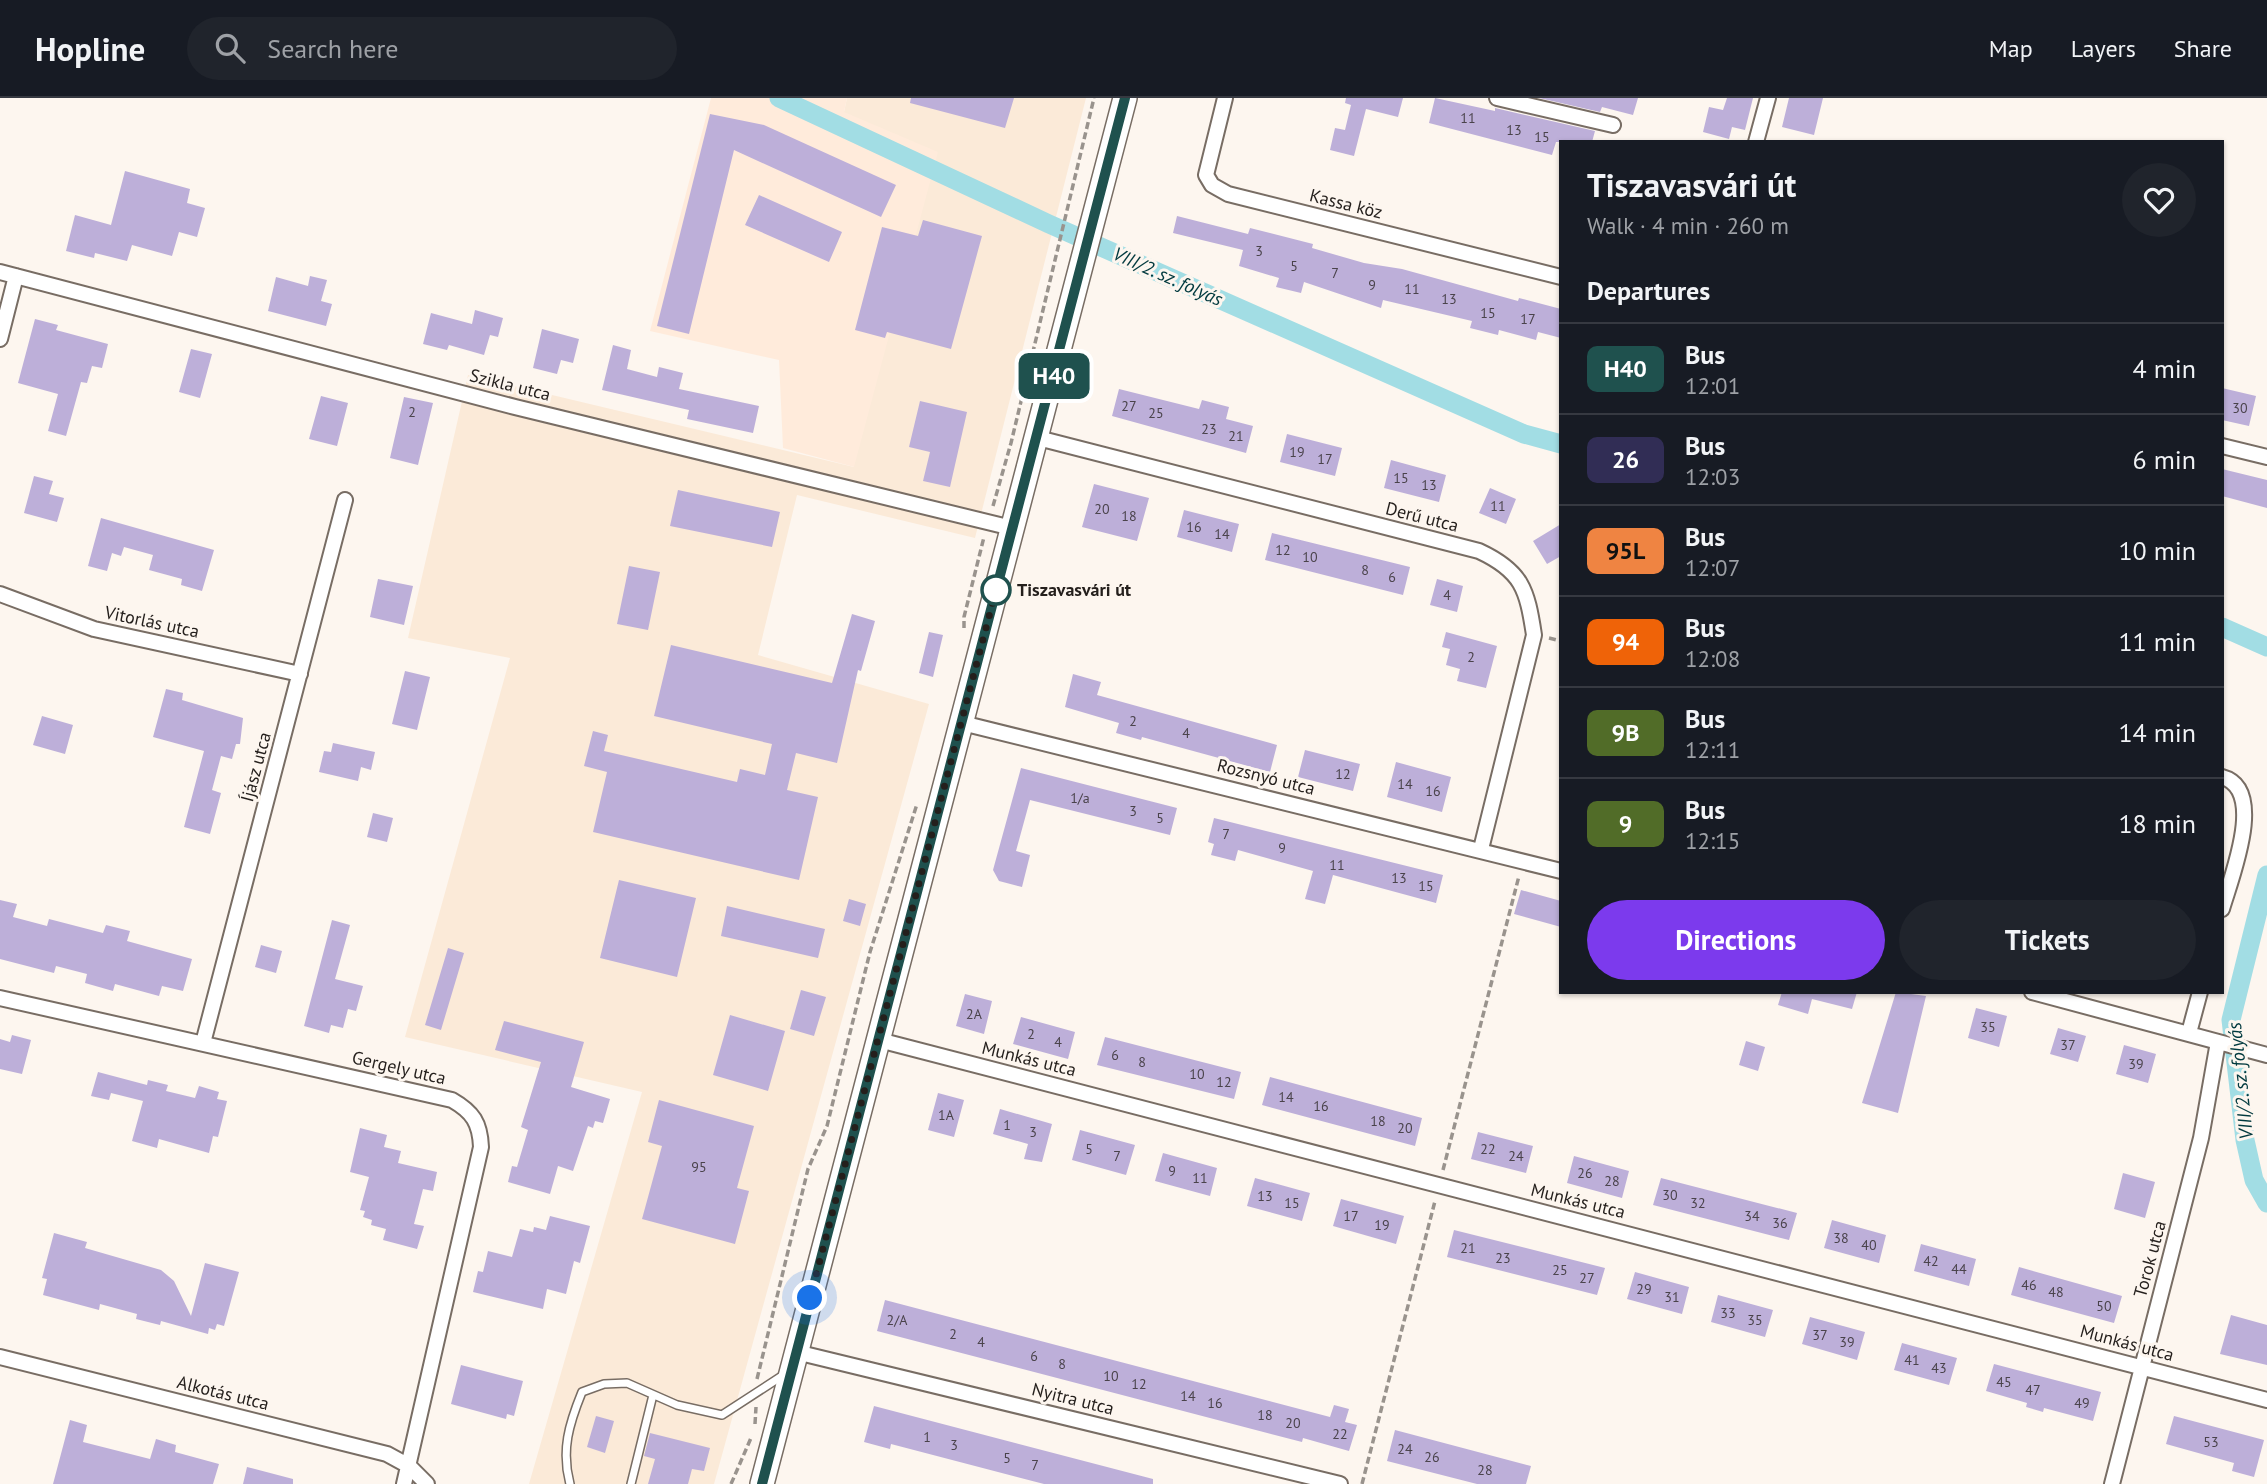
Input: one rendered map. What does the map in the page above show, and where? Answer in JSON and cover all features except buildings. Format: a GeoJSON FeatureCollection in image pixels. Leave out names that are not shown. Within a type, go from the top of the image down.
{"type":"FeatureCollection","features":[{"type":"Feature","properties":{"kind":"main road"},"geometry":{"type":"LineString","coordinates":[[762,1484],[1125,98]]}},
{"type":"Feature","properties":{"kind":"street","name":"Kassa köz"},"geometry":{"type":"LineString","coordinates":[[1225,98],[1206,174],[1212,185],[1228,194],[1559,277]]}},
{"type":"Feature","properties":{"kind":"street"},"geometry":{"type":"LineString","coordinates":[[1497,98],[1613,125]]}},
{"type":"Feature","properties":{"kind":"street"},"geometry":{"type":"LineString","coordinates":[[1757,140],[1768,98]]}},
{"type":"Feature","properties":{"kind":"street","name":"Szikla utca"},"geometry":{"type":"LineString","coordinates":[[0,272],[515,407],[1012,528]]}},
{"type":"Feature","properties":{"kind":"street"},"geometry":{"type":"LineString","coordinates":[[0,340],[16,276]]}},
{"type":"Feature","properties":{"kind":"street","name":"Derű utca"},"geometry":{"type":"LineString","coordinates":[[1038,438],[1479,551],[1504,563],[1519,581],[1530,605],[1534,635],[1481,849]]}},
{"type":"Feature","properties":{"kind":"street"},"geometry":{"type":"LineString","coordinates":[[2224,446],[2267,457]]}},
{"type":"Feature","properties":{"kind":"street","name":"Íjász utca"},"geometry":{"type":"LineString","coordinates":[[203,1043],[345,500]]}},
{"type":"Feature","properties":{"kind":"street","name":"Vitorlás utca"},"geometry":{"type":"LineString","coordinates":[[0,594],[94,629],[300,674]]}},
{"type":"Feature","properties":{"kind":"street","name":"Rozsnyó utca"},"geometry":{"type":"LineString","coordinates":[[962,723],[1481,849],[1559,870]]}},
{"type":"Feature","properties":{"kind":"street"},"geometry":{"type":"LineString","coordinates":[[2224,779],[2241,787],[2246,817],[2224,901]]}},
{"type":"Feature","properties":{"kind":"street"},"geometry":{"type":"LineString","coordinates":[[2040,994],[2267,1055]]}},
{"type":"Feature","properties":{"kind":"street"},"geometry":{"type":"LineString","coordinates":[[2189,1033],[2199,994]]}},
{"type":"Feature","properties":{"kind":"street","name":"Gergely utca"},"geometry":{"type":"LineString","coordinates":[[0,998],[452,1100],[467,1109],[481,1129],[481,1147],[409,1466]]}},
{"type":"Feature","properties":{"kind":"street","name":"Munkás utca"},"geometry":{"type":"LineString","coordinates":[[879,1040],[2267,1400]]}},
{"type":"Feature","properties":{"kind":"street","name":"Torok utca"},"geometry":{"type":"LineString","coordinates":[[2112,1484],[2201,1138],[2222,1043]]}},
{"type":"Feature","properties":{"kind":"street","name":"Alkotás utca"},"geometry":{"type":"LineString","coordinates":[[0,1357],[387,1454],[409,1466],[427,1484]]}},
{"type":"Feature","properties":{"kind":"street","name":"Nyitra utca"},"geometry":{"type":"LineString","coordinates":[[794,1361],[1340,1484]]}},
{"type":"Feature","properties":{"kind":"street"},"geometry":{"type":"LineString","coordinates":[[404,1484],[409,1466]]}},
{"type":"Feature","properties":{"kind":"lane"},"geometry":{"type":"LineString","coordinates":[[570,1484],[564,1460],[567,1433],[582,1392],[604,1384],[627,1383],[677,1405],[722,1415],[756,1395],[794,1361]]}},
{"type":"Feature","properties":{"kind":"lane"},"geometry":{"type":"LineString","coordinates":[[631,1484],[653,1395]]}},
{"type":"Feature","properties":{"kind":"path"},"geometry":{"type":"LineString","coordinates":[[964,638],[964,617],[1066,222],[1094,98]]}},
{"type":"Feature","properties":{"kind":"path"},"geometry":{"type":"LineString","coordinates":[[731,1484],[755,1426],[757,1375],[808,1169],[827,1126],[870,953],[920,794]]}},
{"type":"Feature","properties":{"kind":"shaded area"},"geometry":{"type":"Polygon","coordinates":[[[711,98],[847,98],[844,112],[938,152],[854,467],[783,448],[779,360],[650,331],[711,98]]]}},
{"type":"Feature","properties":{"kind":"shaded area"},"geometry":{"type":"Polygon","coordinates":[[[847,98],[1086,98],[975,538],[797,495],[758,655],[929,704],[714,1484],[529,1484],[642,1092],[405,1037],[510,658],[408,638],[468,375],[854,467],[844,112],[847,98]]]}},
{"type":"Feature","properties":{"kind":"waterway","name":"VIII/2. sz. folyás"},"geometry":{"type":"LineString","coordinates":[[779,98],[1049,224],[1524,434],[1559,443]]}},
{"type":"Feature","properties":{"kind":"waterway","name":"VIII/2. sz. folyás"},"geometry":{"type":"LineString","coordinates":[[2224,628],[2267,647]]}},
{"type":"Feature","properties":{"kind":"waterway","name":"VIII/2. sz. folyás"},"geometry":{"type":"LineString","coordinates":[[2267,875],[2231,1020],[2245,1140],[2254,1180],[2267,1203]]}},
{"type":"Feature","properties":{"kind":"bus line","name":"H40"},"geometry":{"type":"LineString","coordinates":[[762,1484],[1125,98]]}},
{"type":"Feature","properties":{"kind":"place","name":"Tiszavasvári út"},"geometry":{"type":"Point","coordinates":[996,590]}},
{"type":"Feature","properties":{"kind":"route"},"geometry":{"type":"LineString","coordinates":[[810,1298],[996,590]]}}]}
